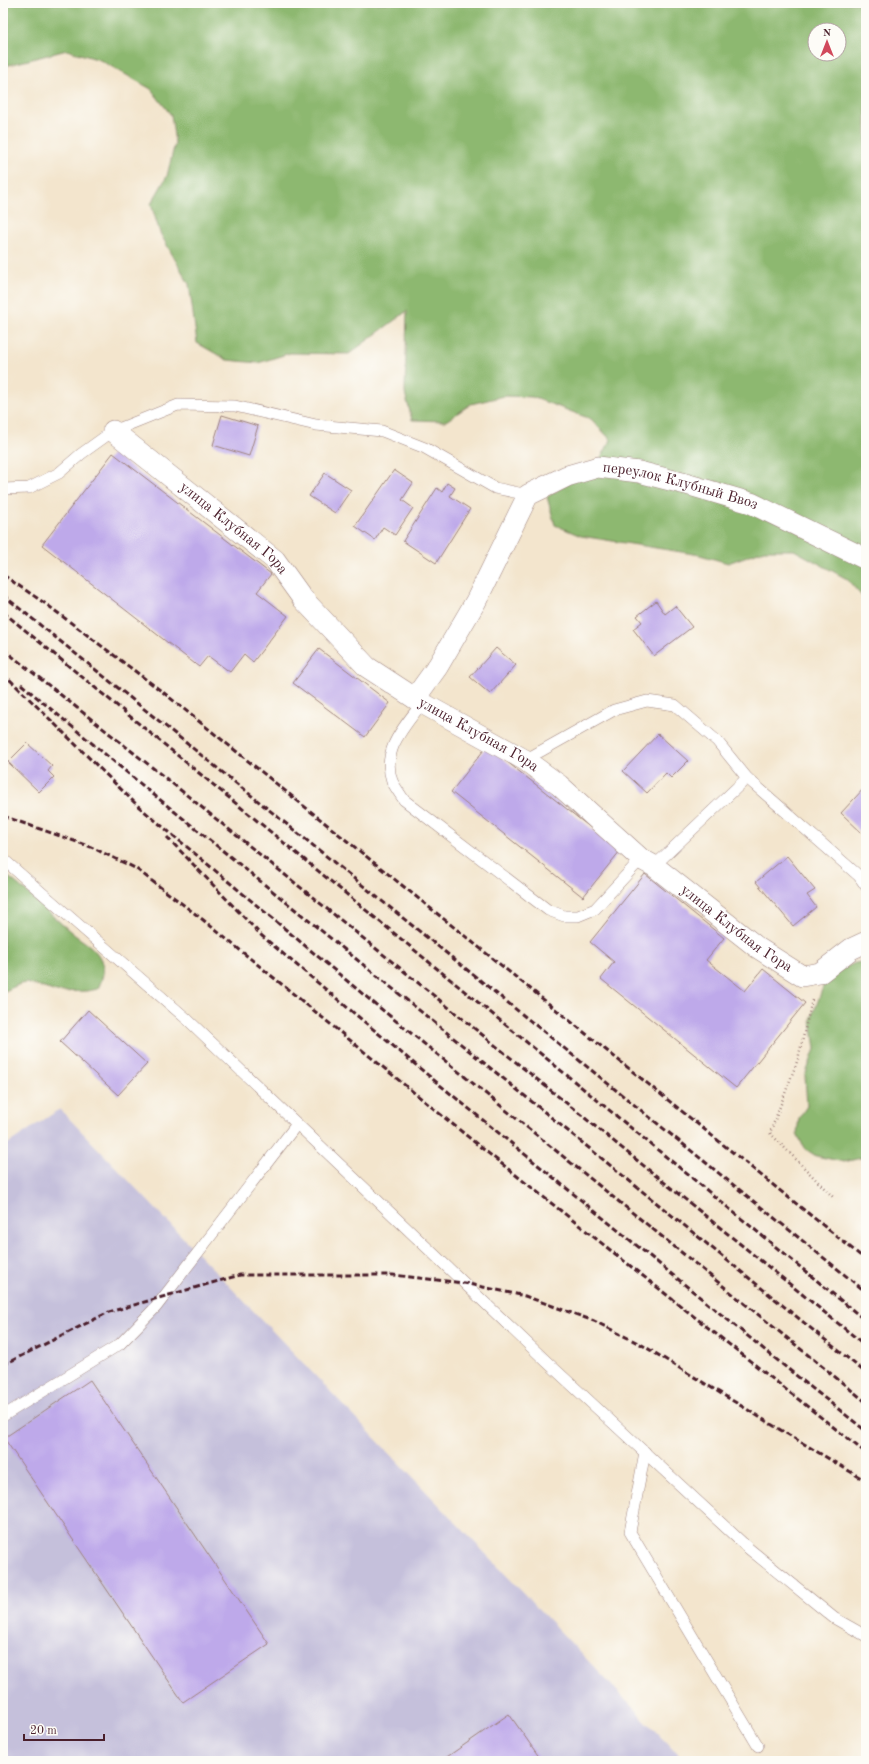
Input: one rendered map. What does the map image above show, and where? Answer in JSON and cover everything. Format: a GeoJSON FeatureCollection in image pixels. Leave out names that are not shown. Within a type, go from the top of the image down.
{"type":"FeatureCollection","features":[{"type":"Feature","properties":{"kind":"street","name":"улица Клубная Гора"},"geometry":{"type":"LineString","coordinates":[[113,431],[275,560],[303,599],[367,667],[419,701],[525,760],[559,786],[648,863],[758,948],[802,976],[820,973],[852,948],[866,942]]}},
{"type":"Feature","properties":{"kind":"street","name":"переулок Клубный Ввоз"},"geometry":{"type":"LineString","coordinates":[[528,495],[567,476],[598,467],[640,472],[751,503],[866,559]]}},
{"type":"Feature","properties":{"kind":"street"},"geometry":{"type":"LineString","coordinates":[[419,701],[476,601],[528,495]]}},
{"type":"Feature","properties":{"kind":"lane"},"geometry":{"type":"LineString","coordinates":[[3,489],[29,488],[59,473],[81,454],[113,431],[178,405],[236,406],[316,425],[382,431],[425,448],[495,488],[528,495]]}},
{"type":"Feature","properties":{"kind":"lane"},"geometry":{"type":"LineString","coordinates":[[419,701],[395,740],[388,764],[392,782],[404,800],[548,910],[564,916],[578,916],[595,909],[747,778]]}},
{"type":"Feature","properties":{"kind":"lane"},"geometry":{"type":"LineString","coordinates":[[525,760],[614,710],[647,701],[675,705],[717,741],[747,778],[859,876],[866,886]]}},
{"type":"Feature","properties":{"kind":"lane"},"geometry":{"type":"LineString","coordinates":[[3,859],[188,1020],[547,1362],[748,1548],[834,1618],[866,1636]]}},
{"type":"Feature","properties":{"kind":"lane"},"geometry":{"type":"LineString","coordinates":[[3,1416],[120,1344],[156,1307],[297,1124]]}},
{"type":"Feature","properties":{"kind":"lane"},"geometry":{"type":"LineString","coordinates":[[644,1452],[630,1532],[758,1746]]}},
{"type":"Feature","properties":{"kind":"path"},"geometry":{"type":"LineString","coordinates":[[802,976],[812,997],[798,1059],[770,1133],[834,1198]]}},
{"type":"Feature","properties":{"kind":"shaded area"},"geometry":{"type":"Polygon","coordinates":[[[60,1109],[684,1761],[3,1761],[3,1147],[60,1109]]]}},
{"type":"Feature","properties":{"kind":"green space"},"geometry":{"type":"Polygon","coordinates":[[[3,3],[866,3],[866,601],[847,579],[794,550],[764,550],[728,563],[700,555],[581,536],[555,525],[547,497],[596,466],[611,440],[591,419],[532,397],[504,396],[471,404],[446,421],[412,420],[405,393],[407,311],[349,354],[290,353],[258,363],[227,360],[197,343],[189,284],[160,233],[151,204],[167,176],[175,143],[171,115],[151,89],[100,60],[67,50],[5,66],[3,64],[3,3]]]}},
{"type":"Feature","properties":{"kind":"green space"},"geometry":{"type":"Polygon","coordinates":[[[3,873],[95,951],[101,960],[103,967],[102,978],[98,989],[57,992],[27,983],[20,984],[3,992],[3,873]]]}},
{"type":"Feature","properties":{"kind":"green space"},"geometry":{"type":"Polygon","coordinates":[[[866,961],[866,1160],[861,1158],[844,1162],[816,1156],[804,1148],[797,1133],[799,1118],[807,1106],[805,1076],[815,1049],[811,1020],[827,976],[855,963],[866,961]]]}},
{"type":"Feature","properties":{"kind":"building"},"geometry":{"type":"Polygon","coordinates":[[[222,415],[258,426],[249,456],[213,445],[222,415]]]}},
{"type":"Feature","properties":{"kind":"building"},"geometry":{"type":"Polygon","coordinates":[[[113,453],[271,574],[257,592],[288,616],[253,662],[244,654],[230,672],[208,656],[199,667],[42,545],[113,453]]]}},
{"type":"Feature","properties":{"kind":"building"},"geometry":{"type":"Polygon","coordinates":[[[394,470],[413,483],[402,500],[413,508],[395,535],[383,527],[375,540],[355,526],[394,470]]]}},
{"type":"Feature","properties":{"kind":"building"},"geometry":{"type":"Polygon","coordinates":[[[325,473],[351,490],[335,513],[309,496],[325,473]]]}},
{"type":"Feature","properties":{"kind":"building"},"geometry":{"type":"Polygon","coordinates":[[[447,483],[455,488],[450,496],[470,509],[436,563],[403,541],[437,488],[442,492],[447,483]]]}},
{"type":"Feature","properties":{"kind":"building"},"geometry":{"type":"Polygon","coordinates":[[[656,601],[665,614],[675,606],[692,627],[654,656],[633,629],[642,622],[637,616],[656,601]]]}},
{"type":"Feature","properties":{"kind":"building"},"geometry":{"type":"Polygon","coordinates":[[[496,648],[516,665],[490,694],[470,677],[496,648]]]}},
{"type":"Feature","properties":{"kind":"building"},"geometry":{"type":"Polygon","coordinates":[[[319,649],[390,703],[365,737],[293,683],[319,649]]]}},
{"type":"Feature","properties":{"kind":"building"},"geometry":{"type":"Polygon","coordinates":[[[658,734],[688,761],[671,778],[666,773],[647,793],[623,771],[658,734]]]}},
{"type":"Feature","properties":{"kind":"building"},"geometry":{"type":"Polygon","coordinates":[[[27,743],[52,766],[48,771],[54,777],[39,792],[8,762],[27,743]]]}},
{"type":"Feature","properties":{"kind":"building"},"geometry":{"type":"Polygon","coordinates":[[[487,746],[620,851],[583,897],[451,792],[487,746]]]}},
{"type":"Feature","properties":{"kind":"building"},"geometry":{"type":"Polygon","coordinates":[[[866,786],[866,833],[864,835],[841,813],[866,786]]]}},
{"type":"Feature","properties":{"kind":"building"},"geometry":{"type":"Polygon","coordinates":[[[787,856],[815,890],[807,895],[816,907],[793,926],[756,882],[787,856]]]}},
{"type":"Feature","properties":{"kind":"building"},"geometry":{"type":"Polygon","coordinates":[[[645,874],[724,938],[706,960],[745,991],[763,969],[805,1003],[736,1088],[601,979],[614,962],[590,942],[645,874]]]}},
{"type":"Feature","properties":{"kind":"building"},"geometry":{"type":"Polygon","coordinates":[[[88,1010],[147,1064],[118,1095],[60,1042],[88,1010]]]}},
{"type":"Feature","properties":{"kind":"building"},"geometry":{"type":"Polygon","coordinates":[[[90,1380],[269,1644],[183,1702],[4,1438],[90,1380]]]}},
{"type":"Feature","properties":{"kind":"building"},"geometry":{"type":"Polygon","coordinates":[[[509,1714],[542,1761],[441,1761],[509,1714]]]}},
{"type":"Feature","properties":{"kind":"railway"},"geometry":{"type":"LineString","coordinates":[[3,575],[46,604],[164,693],[866,1260]]}},
{"type":"Feature","properties":{"kind":"railway"},"geometry":{"type":"LineString","coordinates":[[3,595],[866,1292]]}},
{"type":"Feature","properties":{"kind":"railway"},"geometry":{"type":"LineString","coordinates":[[3,612],[866,1321]]}},
{"type":"Feature","properties":{"kind":"railway"},"geometry":{"type":"LineString","coordinates":[[3,649],[173,784],[866,1346]]}},
{"type":"Feature","properties":{"kind":"railway"},"geometry":{"type":"LineString","coordinates":[[3,673],[138,806],[364,995],[866,1402]]}},
{"type":"Feature","properties":{"kind":"railway"},"geometry":{"type":"LineString","coordinates":[[21,684],[148,790],[866,1373]]}},
{"type":"Feature","properties":{"kind":"railway"},"geometry":{"type":"LineString","coordinates":[[3,816],[91,847],[135,868],[202,919],[478,1145],[866,1453]]}},
{"type":"Feature","properties":{"kind":"railway"},"geometry":{"type":"LineString","coordinates":[[167,837],[262,936],[435,1081],[866,1431]]}},
{"type":"Feature","properties":{"kind":"railway"},"geometry":{"type":"LineString","coordinates":[[3,1365],[109,1312],[240,1275],[393,1275],[464,1283],[525,1296],[594,1321],[642,1345],[866,1481]]}}]}
